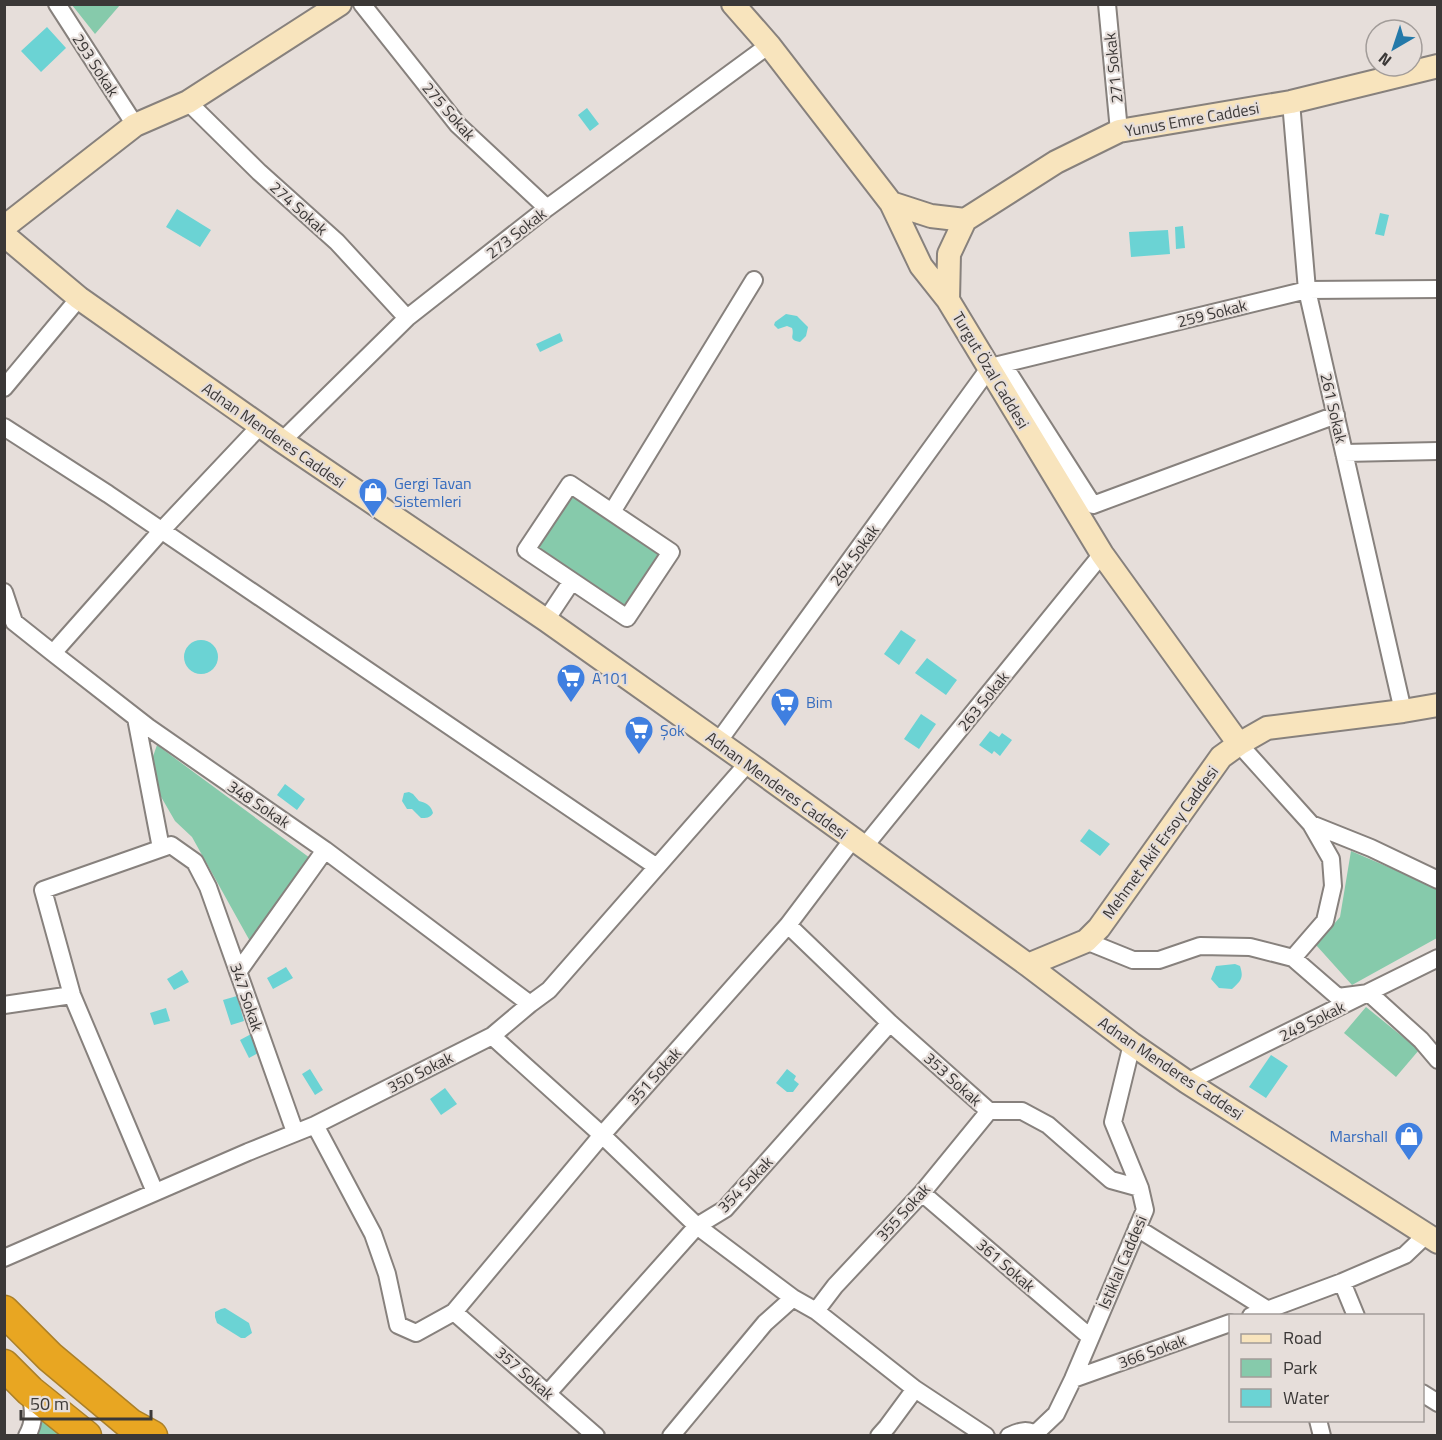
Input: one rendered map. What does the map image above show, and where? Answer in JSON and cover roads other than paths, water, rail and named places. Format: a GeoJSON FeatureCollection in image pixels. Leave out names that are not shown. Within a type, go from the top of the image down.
{"type":"FeatureCollection","features":[{"type":"Feature","properties":{"kind":"highway"},"geometry":{"type":"LineString","coordinates":[[4,1311],[59,1364],[129,1424],[152,1436]]}},
{"type":"Feature","properties":{"kind":"highway"},"geometry":{"type":"LineString","coordinates":[[4,1365],[30,1390],[86,1436]]}},
{"type":"Feature","properties":{"kind":"street","name":"293 Sokak"},"geometry":{"type":"LineString","coordinates":[[57,4],[135,125]]}},
{"type":"Feature","properties":{"kind":"street"},"geometry":{"type":"LineString","coordinates":[[4,227],[135,125],[188,102],[340,4]]}},
{"type":"Feature","properties":{"kind":"street","name":"275 Sokak"},"geometry":{"type":"LineString","coordinates":[[362,4],[458,125],[548,208]]}},
{"type":"Feature","properties":{"kind":"street","name":"Turgut Özal Caddesi"},"geometry":{"type":"LineString","coordinates":[[733,4],[769,45],[891,203],[921,266],[996,366],[1102,554],[1239,744]]}},
{"type":"Feature","properties":{"kind":"street","name":"271 Sokak"},"geometry":{"type":"LineString","coordinates":[[1107,4],[1119,131]]}},
{"type":"Feature","properties":{"kind":"street","name":"273 Sokak"},"geometry":{"type":"LineString","coordinates":[[282,441],[407,318],[548,208],[769,45]]}},
{"type":"Feature","properties":{"kind":"street","name":"Yunus Emre Caddesi"},"geometry":{"type":"LineString","coordinates":[[965,220],[1056,162],[1119,131],[1291,102],[1437,66]]}},
{"type":"Feature","properties":{"kind":"street","name":"274 Sokak"},"geometry":{"type":"LineString","coordinates":[[188,102],[259,172],[338,242],[407,318]]}},
{"type":"Feature","properties":{"kind":"street","name":"261 Sokak"},"geometry":{"type":"LineString","coordinates":[[1291,102],[1307,290],[1403,711]]}},
{"type":"Feature","properties":{"kind":"street"},"geometry":{"type":"LineString","coordinates":[[891,203],[931,216],[965,220],[949,254],[948,300]]}},
{"type":"Feature","properties":{"kind":"street","name":"Adnan Menderes Caddesi"},"geometry":{"type":"LineString","coordinates":[[4,235],[79,298],[260,426],[546,620],[748,763],[1028,965],[1132,1044],[1187,1082],[1434,1233]]}},
{"type":"Feature","properties":{"kind":"street"},"geometry":{"type":"LineString","coordinates":[[612,512],[754,280]]}},
{"type":"Feature","properties":{"kind":"street","name":"259 Sokak"},"geometry":{"type":"LineString","coordinates":[[996,366],[1307,290],[1437,290]]}},
{"type":"Feature","properties":{"kind":"street"},"geometry":{"type":"LineString","coordinates":[[4,387],[79,298]]}},
{"type":"Feature","properties":{"kind":"street"},"geometry":{"type":"LineString","coordinates":[[996,366],[1093,505],[1335,415]]}},
{"type":"Feature","properties":{"kind":"street","name":"264 Sokak"},"geometry":{"type":"LineString","coordinates":[[718,742],[996,366]]}},
{"type":"Feature","properties":{"kind":"street"},"geometry":{"type":"LineString","coordinates":[[53,653],[162,530],[260,426]]}},
{"type":"Feature","properties":{"kind":"street"},"geometry":{"type":"LineString","coordinates":[[4,427],[162,530],[657,867]]}},
{"type":"Feature","properties":{"kind":"street"},"geometry":{"type":"LineString","coordinates":[[1344,453],[1437,451]]}},
{"type":"Feature","properties":{"kind":"street"},"geometry":{"type":"LineString","coordinates":[[570,484],[671,552],[627,618],[572,581],[526,550],[570,484]]}},
{"type":"Feature","properties":{"kind":"street","name":"263 Sokak"},"geometry":{"type":"LineString","coordinates":[[858,843],[1102,554]]}},
{"type":"Feature","properties":{"kind":"street"},"geometry":{"type":"LineString","coordinates":[[546,620],[572,581]]}},
{"type":"Feature","properties":{"kind":"street","name":"348 Sokak"},"geometry":{"type":"LineString","coordinates":[[4,592],[9,625],[53,653],[136,718],[325,850],[530,1004]]}},
{"type":"Feature","properties":{"kind":"street","name":"Mehmet Akif Ersoy Caddesi"},"geometry":{"type":"LineString","coordinates":[[1028,965],[1086,941],[1099,928],[1221,757],[1239,744],[1268,728],[1437,705]]}},
{"type":"Feature","properties":{"kind":"street"},"geometry":{"type":"LineString","coordinates":[[136,718],[161,848],[43,890],[72,995],[155,1192]]}},
{"type":"Feature","properties":{"kind":"street"},"geometry":{"type":"LineString","coordinates":[[1239,744],[1311,824],[1331,860],[1333,886],[1325,921],[1293,958]]}},
{"type":"Feature","properties":{"kind":"street","name":"350 Sokak"},"geometry":{"type":"LineString","coordinates":[[4,1258],[315,1125],[492,1036],[549,990],[748,763]]}},
{"type":"Feature","properties":{"kind":"street"},"geometry":{"type":"LineString","coordinates":[[1311,824],[1371,848],[1437,880]]}},
{"type":"Feature","properties":{"kind":"street","name":"351 Sokak"},"geometry":{"type":"LineString","coordinates":[[454,1312],[602,1135],[858,843]]}},
{"type":"Feature","properties":{"kind":"street","name":"347 Sokak"},"geometry":{"type":"LineString","coordinates":[[161,848],[171,845],[195,862],[208,887],[295,1132]]}},
{"type":"Feature","properties":{"kind":"street"},"geometry":{"type":"LineString","coordinates":[[238,972],[325,850]]}},
{"type":"Feature","properties":{"kind":"street","name":"353 Sokak"},"geometry":{"type":"LineString","coordinates":[[788,925],[890,1023],[989,1111],[1022,1111],[1048,1125],[1111,1180],[1140,1188]]}},
{"type":"Feature","properties":{"kind":"street"},"geometry":{"type":"LineString","coordinates":[[1086,941],[1133,960],[1159,960],[1200,946],[1250,947],[1293,958],[1338,997],[1369,993],[1421,1040],[1437,1060]]}},
{"type":"Feature","properties":{"kind":"street","name":"249 Sokak"},"geometry":{"type":"LineString","coordinates":[[1187,1082],[1437,958]]}},
{"type":"Feature","properties":{"kind":"street"},"geometry":{"type":"LineString","coordinates":[[4,1005],[72,995]]}},
{"type":"Feature","properties":{"kind":"street","name":"354 Sokak"},"geometry":{"type":"LineString","coordinates":[[548,1393],[697,1226],[724,1209],[890,1023]]}},
{"type":"Feature","properties":{"kind":"street"},"geometry":{"type":"LineString","coordinates":[[492,1036],[602,1135],[697,1226],[793,1298],[816,1311],[915,1389],[986,1436]]}},
{"type":"Feature","properties":{"kind":"street","name":"İstiklal Caddesi"},"geometry":{"type":"LineString","coordinates":[[1037,1434],[1056,1414],[1073,1379],[1145,1210],[1140,1188],[1113,1122],[1132,1044]]}},
{"type":"Feature","properties":{"kind":"street","name":"355 Sokak"},"geometry":{"type":"LineString","coordinates":[[816,1311],[835,1286],[922,1193],[989,1111]]}},
{"type":"Feature","properties":{"kind":"street"},"geometry":{"type":"LineString","coordinates":[[315,1125],[373,1234],[387,1274],[398,1325],[416,1333],[454,1312]]}},
{"type":"Feature","properties":{"kind":"street","name":"361 Sokak"},"geometry":{"type":"LineString","coordinates":[[922,1193],[1090,1337]]}},
{"type":"Feature","properties":{"kind":"street"},"geometry":{"type":"LineString","coordinates":[[1137,1227],[1268,1310]]}},
{"type":"Feature","properties":{"kind":"street"},"geometry":{"type":"LineString","coordinates":[[1257,1314],[1268,1310],[1288,1309],[1342,1282],[1405,1255],[1434,1233]]}},
{"type":"Feature","properties":{"kind":"street"},"geometry":{"type":"LineString","coordinates":[[1342,1282],[1355,1314]]}},
{"type":"Feature","properties":{"kind":"street"},"geometry":{"type":"LineString","coordinates":[[671,1436],[765,1323],[793,1298]]}},
{"type":"Feature","properties":{"kind":"street","name":"357 Sokak"},"geometry":{"type":"LineString","coordinates":[[454,1312],[596,1436]]}},
{"type":"Feature","properties":{"kind":"street","name":"366 Sokak"},"geometry":{"type":"LineString","coordinates":[[1073,1379],[1229,1323]]}},
{"type":"Feature","properties":{"kind":"street"},"geometry":{"type":"LineString","coordinates":[[879,1436],[915,1389]]}},
{"type":"Feature","properties":{"kind":"street"},"geometry":{"type":"LineString","coordinates":[[27,1436],[34,1411],[30,1390]]}},
{"type":"Feature","properties":{"kind":"street"},"geometry":{"type":"LineString","coordinates":[[1424,1394],[1437,1403]]}},
{"type":"Feature","properties":{"kind":"street"},"geometry":{"type":"LineString","coordinates":[[1009,1436],[1022,1430],[1037,1434]]}},
{"type":"Feature","properties":{"kind":"water"},"geometry":{"type":"Polygon","coordinates":[[[47,27],[66,48],[41,72],[21,51],[47,27]]]}},
{"type":"Feature","properties":{"kind":"water"},"geometry":{"type":"Polygon","coordinates":[[[587,108],[599,124],[590,131],[578,115],[587,108]]]}},
{"type":"Feature","properties":{"kind":"water"},"geometry":{"type":"Polygon","coordinates":[[[177,209],[211,230],[200,247],[166,227],[177,209]]]}},
{"type":"Feature","properties":{"kind":"water"},"geometry":{"type":"Polygon","coordinates":[[[1380,213],[1389,215],[1384,236],[1375,234],[1380,213]]]}},
{"type":"Feature","properties":{"kind":"water"},"geometry":{"type":"Polygon","coordinates":[[[1183,226],[1185,248],[1176,249],[1175,227],[1183,226]]]}},
{"type":"Feature","properties":{"kind":"water"},"geometry":{"type":"Polygon","coordinates":[[[1168,230],[1170,254],[1131,257],[1129,232],[1168,230]]]}},
{"type":"Feature","properties":{"kind":"water"},"geometry":{"type":"Polygon","coordinates":[[[786,314],[797,316],[808,327],[806,336],[800,342],[793,338],[792,328],[787,326],[778,329],[774,325],[786,314]]]}},
{"type":"Feature","properties":{"kind":"water"},"geometry":{"type":"Polygon","coordinates":[[[560,333],[563,341],[540,352],[536,344],[560,333]]]}},
{"type":"Feature","properties":{"kind":"water"},"geometry":{"type":"Polygon","coordinates":[[[901,630],[916,640],[899,665],[884,654],[901,630]]]}},
{"type":"Feature","properties":{"kind":"water"},"geometry":{"type":"Polygon","coordinates":[[[201,640],[213,645],[218,657],[213,669],[201,674],[189,669],[184,657],[189,645],[201,640]]]}},
{"type":"Feature","properties":{"kind":"water"},"geometry":{"type":"Polygon","coordinates":[[[927,658],[957,680],[946,695],[915,673],[927,658]]]}},
{"type":"Feature","properties":{"kind":"water"},"geometry":{"type":"Polygon","coordinates":[[[921,714],[936,724],[919,749],[904,739],[921,714]]]}},
{"type":"Feature","properties":{"kind":"water"},"geometry":{"type":"Polygon","coordinates":[[[990,731],[999,737],[1002,733],[1012,740],[1000,756],[994,751],[992,754],[979,745],[990,731]]]}},
{"type":"Feature","properties":{"kind":"water"},"geometry":{"type":"Polygon","coordinates":[[[285,784],[305,799],[297,810],[277,795],[285,784]]]}},
{"type":"Feature","properties":{"kind":"water"},"geometry":{"type":"Polygon","coordinates":[[[409,792],[419,801],[430,806],[433,813],[431,816],[421,818],[412,809],[407,809],[402,801],[404,793],[409,792]]]}},
{"type":"Feature","properties":{"kind":"water"},"geometry":{"type":"Polygon","coordinates":[[[1089,829],[1110,844],[1100,856],[1080,841],[1089,829]]]}},
{"type":"Feature","properties":{"kind":"water"},"geometry":{"type":"Polygon","coordinates":[[[1235,964],[1240,966],[1242,976],[1240,981],[1232,989],[1219,988],[1211,979],[1216,966],[1235,964]]]}},
{"type":"Feature","properties":{"kind":"water"},"geometry":{"type":"Polygon","coordinates":[[[286,967],[293,978],[273,989],[267,978],[286,967]]]}},
{"type":"Feature","properties":{"kind":"water"},"geometry":{"type":"Polygon","coordinates":[[[182,970],[189,982],[174,990],[167,979],[182,970]]]}},
{"type":"Feature","properties":{"kind":"water"},"geometry":{"type":"Polygon","coordinates":[[[237,996],[244,1021],[231,1025],[223,1000],[237,996]]]}},
{"type":"Feature","properties":{"kind":"water"},"geometry":{"type":"Polygon","coordinates":[[[166,1008],[170,1021],[154,1025],[150,1013],[166,1008]]]}},
{"type":"Feature","properties":{"kind":"water"},"geometry":{"type":"Polygon","coordinates":[[[253,1033],[262,1051],[249,1058],[240,1040],[253,1033]]]}},
{"type":"Feature","properties":{"kind":"water"},"geometry":{"type":"Polygon","coordinates":[[[1271,1055],[1288,1066],[1266,1098],[1249,1087],[1271,1055]]]}},
{"type":"Feature","properties":{"kind":"water"},"geometry":{"type":"Polygon","coordinates":[[[310,1069],[323,1090],[315,1095],[302,1074],[310,1069]]]}},
{"type":"Feature","properties":{"kind":"water"},"geometry":{"type":"Polygon","coordinates":[[[787,1069],[796,1076],[794,1080],[799,1084],[793,1092],[787,1092],[776,1083],[787,1069]]]}},
{"type":"Feature","properties":{"kind":"water"},"geometry":{"type":"Polygon","coordinates":[[[445,1088],[457,1104],[441,1115],[430,1099],[445,1088]]]}},
{"type":"Feature","properties":{"kind":"water"},"geometry":{"type":"Polygon","coordinates":[[[225,1308],[249,1323],[252,1333],[241,1338],[217,1323],[215,1312],[225,1308]]]}},
{"type":"Feature","properties":{"kind":"place","name":"Gergi Tavan Sistemleri"},"geometry":{"type":"Point","coordinates":[373,518]}},
{"type":"Feature","properties":{"kind":"place","name":"A101"},"geometry":{"type":"Point","coordinates":[571,704]}},
{"type":"Feature","properties":{"kind":"place","name":"Bim"},"geometry":{"type":"Point","coordinates":[785,728]}},
{"type":"Feature","properties":{"kind":"place","name":"Şok"},"geometry":{"type":"Point","coordinates":[639,756]}},
{"type":"Feature","properties":{"kind":"place","name":"Marshall"},"geometry":{"type":"Point","coordinates":[1409,1162]}}]}
